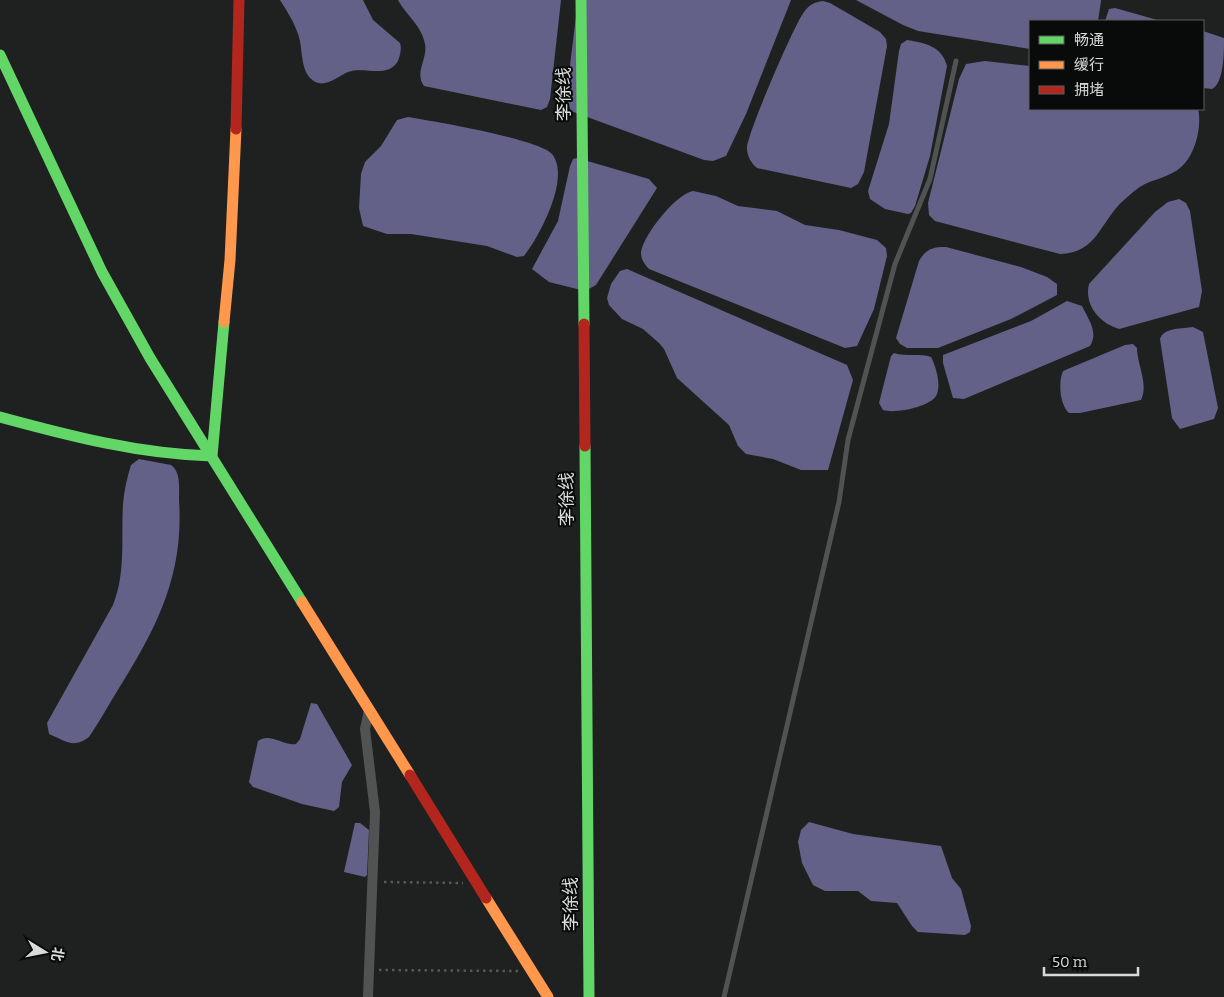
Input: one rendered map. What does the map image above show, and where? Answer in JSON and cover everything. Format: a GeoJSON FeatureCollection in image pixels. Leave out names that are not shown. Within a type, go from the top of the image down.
{"type":"FeatureCollection","features":[{"type":"Feature","properties":{"kind":"street"},"geometry":{"type":"LineString","coordinates":[[212,456],[230,260],[239,0]]}},
{"type":"Feature","properties":{"kind":"street","name":"李徐线"},"geometry":{"type":"LineString","coordinates":[[581,0],[589,997]]}},
{"type":"Feature","properties":{"kind":"street"},"geometry":{"type":"LineString","coordinates":[[0,55],[102,272],[150,358],[548,997]]}},
{"type":"Feature","properties":{"kind":"street"},"geometry":{"type":"LineString","coordinates":[[0,417],[117,447],[184,456],[212,456]]}},
{"type":"Feature","properties":{"kind":"street"},"geometry":{"type":"LineString","coordinates":[[368,997],[376,812],[365,729],[369,710]]}},
{"type":"Feature","properties":{"kind":"lane"},"geometry":{"type":"LineString","coordinates":[[724,997],[839,502],[848,440],[895,264],[930,179],[956,62]]}},
{"type":"Feature","properties":{"kind":"path"},"geometry":{"type":"LineString","coordinates":[[373,882],[477,883]]}},
{"type":"Feature","properties":{"kind":"path"},"geometry":{"type":"LineString","coordinates":[[370,970],[532,971]]}},
{"type":"Feature","properties":{"kind":"shaded area"},"geometry":{"type":"Polygon","coordinates":[[[280,0],[363,0],[373,20],[400,43],[401,50],[398,61],[394,66],[382,71],[354,71],[348,72],[329,82],[315,82],[307,73],[303,63],[300,39],[280,0]]]}},
{"type":"Feature","properties":{"kind":"shaded area"},"geometry":{"type":"Polygon","coordinates":[[[398,0],[561,0],[550,99],[547,107],[541,110],[424,86],[420,76],[425,55],[425,44],[421,32],[398,0]]]}},
{"type":"Feature","properties":{"kind":"shaded area"},"geometry":{"type":"Polygon","coordinates":[[[578,0],[791,0],[746,114],[726,156],[713,161],[704,160],[571,111],[566,98],[578,0]]]}},
{"type":"Feature","properties":{"kind":"shaded area"},"geometry":{"type":"Polygon","coordinates":[[[856,0],[1101,0],[1098,20],[1029,20],[1029,49],[918,31],[856,0]]]}},
{"type":"Feature","properties":{"kind":"shaded area"},"geometry":{"type":"Polygon","coordinates":[[[823,1],[830,3],[880,32],[886,39],[887,46],[864,172],[858,184],[851,188],[757,168],[747,151],[749,139],[762,102],[799,21],[810,6],[823,1]]]}},
{"type":"Feature","properties":{"kind":"shaded area"},"geometry":{"type":"Polygon","coordinates":[[[1115,8],[1157,20],[1105,20],[1109,9],[1115,8]]]}},
{"type":"Feature","properties":{"kind":"shaded area"},"geometry":{"type":"Polygon","coordinates":[[[1204,31],[1224,38],[1221,74],[1216,86],[1212,89],[1204,88],[1204,31]]]}},
{"type":"Feature","properties":{"kind":"shaded area"},"geometry":{"type":"Polygon","coordinates":[[[907,40],[926,44],[937,50],[945,59],[947,66],[930,156],[915,206],[911,213],[908,214],[885,209],[870,199],[868,191],[889,124],[899,51],[901,44],[907,40]]]}},
{"type":"Feature","properties":{"kind":"shaded area"},"geometry":{"type":"Polygon","coordinates":[[[985,61],[1029,66],[1029,110],[1198,110],[1199,130],[1195,144],[1189,158],[1181,167],[1166,176],[1139,187],[1116,208],[1091,242],[1073,252],[1060,254],[935,221],[929,215],[928,203],[959,79],[966,64],[985,61]]]}},
{"type":"Feature","properties":{"kind":"shaded area"},"geometry":{"type":"Polygon","coordinates":[[[408,117],[527,142],[543,148],[552,154],[557,164],[556,191],[545,221],[524,256],[517,257],[487,246],[411,234],[387,234],[363,226],[359,208],[361,174],[365,162],[381,146],[397,120],[408,117]]]}},
{"type":"Feature","properties":{"kind":"shaded area"},"geometry":{"type":"Polygon","coordinates":[[[577,158],[649,179],[657,188],[596,285],[585,291],[549,282],[532,269],[558,221],[570,166],[573,159],[577,158]]]}},
{"type":"Feature","properties":{"kind":"shaded area"},"geometry":{"type":"Polygon","coordinates":[[[693,191],[716,196],[738,206],[777,211],[805,225],[839,230],[877,240],[886,248],[887,256],[874,309],[857,346],[845,348],[649,269],[643,261],[641,252],[648,235],[678,199],[693,191]]]}},
{"type":"Feature","properties":{"kind":"shaded area"},"geometry":{"type":"Polygon","coordinates":[[[1179,199],[1186,203],[1190,211],[1202,291],[1199,307],[1119,329],[1112,326],[1099,318],[1091,306],[1088,292],[1089,284],[1155,212],[1168,202],[1179,199]]]}},
{"type":"Feature","properties":{"kind":"shaded area"},"geometry":{"type":"Polygon","coordinates":[[[946,247],[1021,267],[1047,277],[1057,284],[1057,295],[1011,319],[938,348],[907,348],[900,344],[896,338],[919,261],[930,249],[946,247]]]}},
{"type":"Feature","properties":{"kind":"shaded area"},"geometry":{"type":"Polygon","coordinates":[[[627,269],[847,365],[853,380],[828,470],[801,470],[773,459],[746,454],[738,446],[729,425],[677,378],[664,349],[659,343],[643,329],[622,319],[609,305],[607,298],[611,284],[620,271],[627,269]]]}},
{"type":"Feature","properties":{"kind":"shaded area"},"geometry":{"type":"Polygon","coordinates":[[[1067,301],[1082,306],[1093,331],[1090,346],[964,399],[953,398],[943,363],[943,355],[1031,321],[1067,301]]]}},
{"type":"Feature","properties":{"kind":"shaded area"},"geometry":{"type":"Polygon","coordinates":[[[1193,327],[1203,332],[1218,408],[1214,419],[1180,429],[1172,418],[1160,339],[1165,332],[1170,330],[1193,327]]]}},
{"type":"Feature","properties":{"kind":"shaded area"},"geometry":{"type":"Polygon","coordinates":[[[1133,344],[1137,348],[1144,388],[1141,400],[1080,413],[1069,413],[1064,405],[1061,393],[1061,376],[1063,371],[1125,345],[1133,344]]]}},
{"type":"Feature","properties":{"kind":"shaded area"},"geometry":{"type":"Polygon","coordinates":[[[894,353],[931,357],[938,382],[938,392],[932,400],[911,409],[883,410],[879,403],[891,356],[894,353]]]}},
{"type":"Feature","properties":{"kind":"shaded area"},"geometry":{"type":"Polygon","coordinates":[[[139,459],[171,465],[178,476],[179,527],[177,552],[172,576],[165,599],[145,643],[97,725],[89,737],[83,741],[69,743],[49,734],[47,723],[113,605],[120,580],[125,489],[131,465],[139,459]]]}},
{"type":"Feature","properties":{"kind":"shaded area"},"geometry":{"type":"Polygon","coordinates":[[[311,703],[317,704],[352,765],[342,782],[339,807],[334,811],[302,804],[253,787],[249,782],[258,741],[267,738],[296,744],[300,739],[311,703]]]}},
{"type":"Feature","properties":{"kind":"shaded area"},"geometry":{"type":"Polygon","coordinates":[[[809,822],[853,834],[941,846],[952,878],[961,889],[971,926],[970,932],[965,935],[918,932],[897,903],[871,901],[858,891],[825,891],[813,885],[802,863],[798,842],[801,830],[809,822]]]}},
{"type":"Feature","properties":{"kind":"shaded area"},"geometry":{"type":"Polygon","coordinates":[[[355,823],[360,823],[369,830],[367,875],[365,877],[344,872],[355,823]]]}},
{"type":"Feature","properties":{"kind":"traffic: fast"},"geometry":{"type":"LineString","coordinates":[[581,0],[584,324]]}},
{"type":"Feature","properties":{"kind":"traffic: fast"},"geometry":{"type":"LineString","coordinates":[[0,55],[102,272],[150,358],[302,602]]}},
{"type":"Feature","properties":{"kind":"traffic: fast"},"geometry":{"type":"LineString","coordinates":[[0,417],[52,431],[131,448],[185,455],[212,456],[224,322]]}},
{"type":"Feature","properties":{"kind":"traffic: fast"},"geometry":{"type":"LineString","coordinates":[[585,446],[589,997]]}},
{"type":"Feature","properties":{"kind":"traffic: slow"},"geometry":{"type":"LineString","coordinates":[[224,322],[230,260],[236,129]]}},
{"type":"Feature","properties":{"kind":"traffic: slow"},"geometry":{"type":"LineString","coordinates":[[302,602],[410,775]]}},
{"type":"Feature","properties":{"kind":"traffic: slow"},"geometry":{"type":"LineString","coordinates":[[486,898],[548,997]]}},
{"type":"Feature","properties":{"kind":"traffic: jam"},"geometry":{"type":"LineString","coordinates":[[236,129],[239,0]]}},
{"type":"Feature","properties":{"kind":"traffic: jam"},"geometry":{"type":"LineString","coordinates":[[584,324],[585,446]]}},
{"type":"Feature","properties":{"kind":"traffic: jam"},"geometry":{"type":"LineString","coordinates":[[410,775],[486,898]]}}]}
